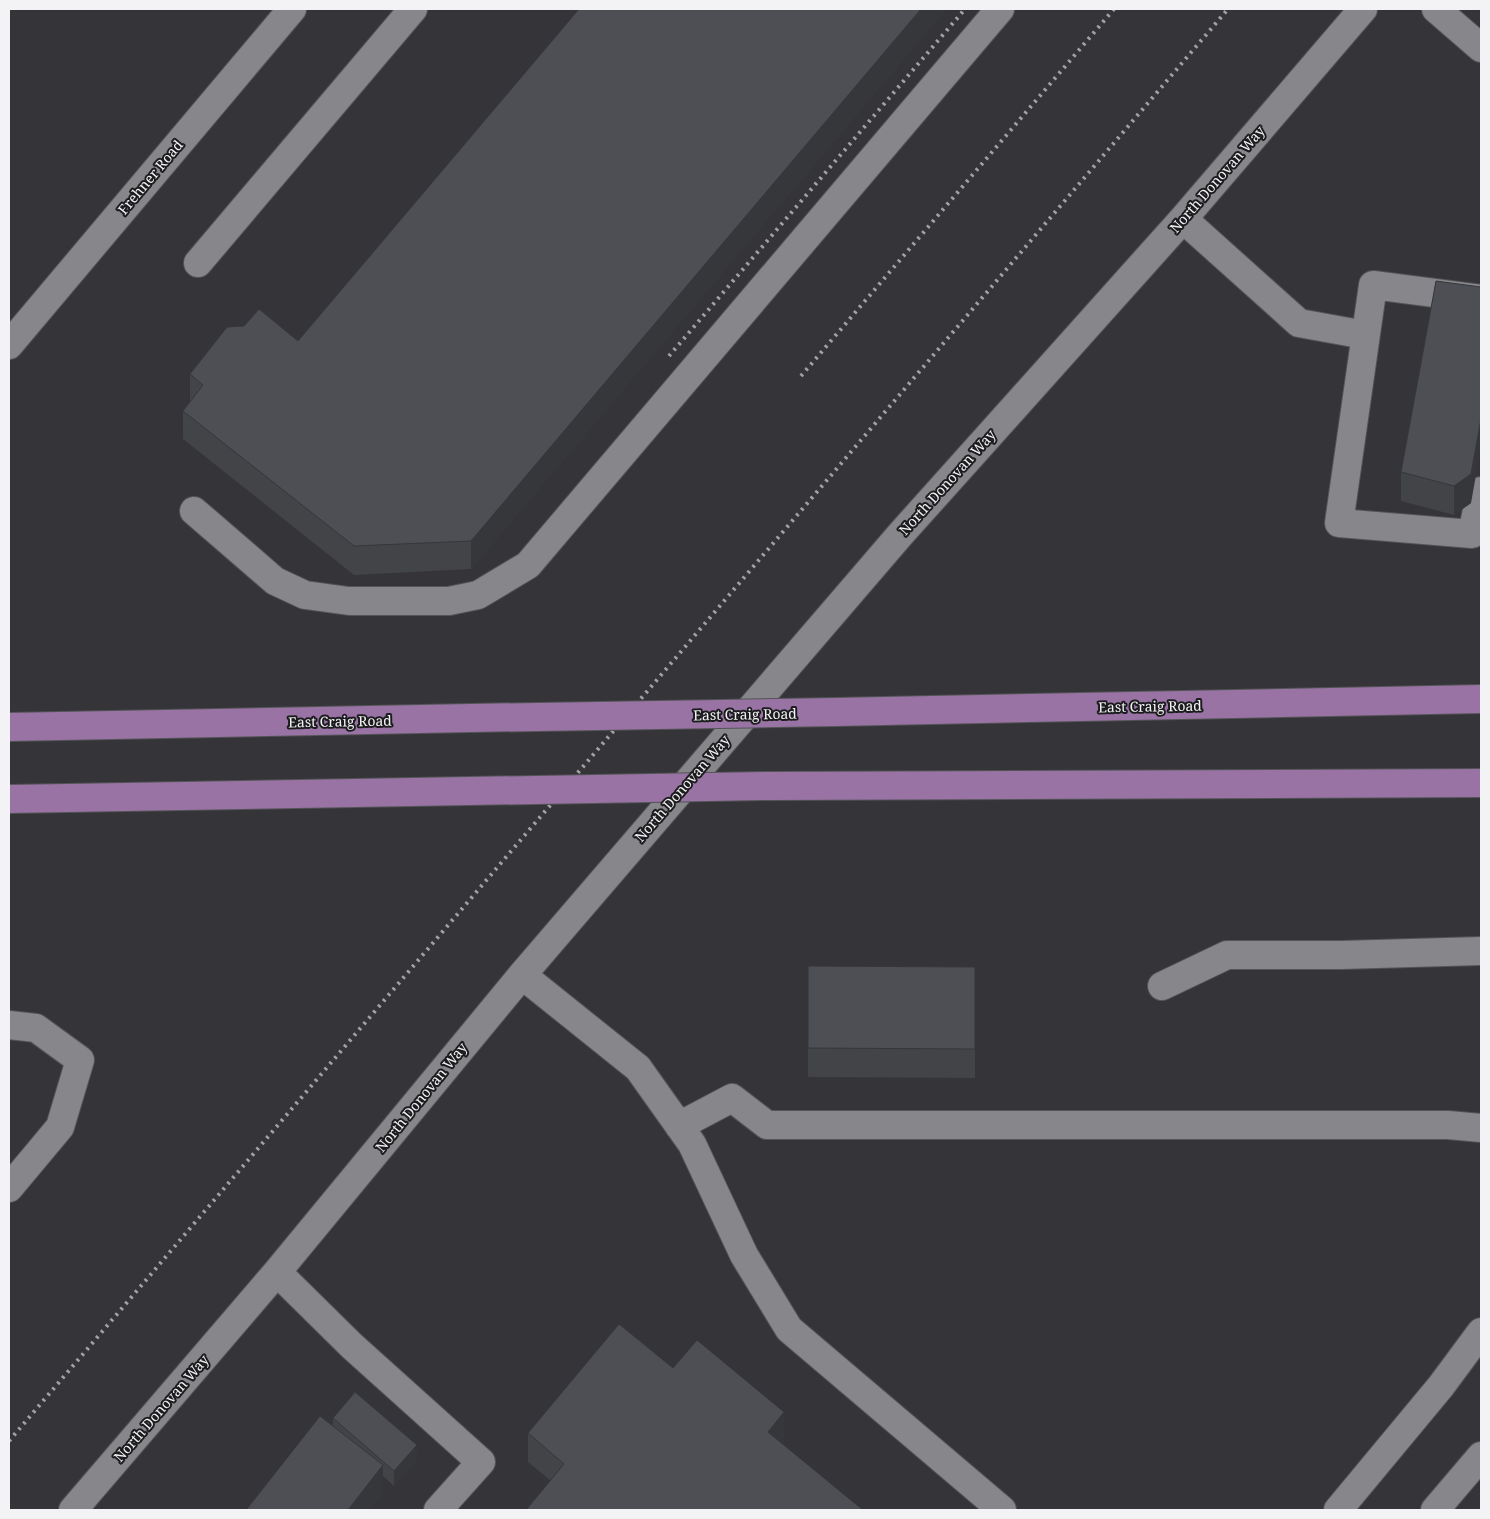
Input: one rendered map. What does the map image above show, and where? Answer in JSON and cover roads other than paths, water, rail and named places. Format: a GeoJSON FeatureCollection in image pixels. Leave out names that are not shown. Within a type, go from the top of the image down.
{"type":"FeatureCollection","features":[{"type":"Feature","properties":{"kind":"main road","name":"East Craig Road"},"geometry":{"type":"LineString","coordinates":[[9,727],[1481,699]]}},
{"type":"Feature","properties":{"kind":"main road"},"geometry":{"type":"LineString","coordinates":[[9,799],[769,786],[1481,783]]}},
{"type":"Feature","properties":{"kind":"street","name":"Frehner Road"},"geometry":{"type":"LineString","coordinates":[[9,345],[292,9]]}},
{"type":"Feature","properties":{"kind":"street"},"geometry":{"type":"LineString","coordinates":[[198,263],[413,9]]}},
{"type":"Feature","properties":{"kind":"street"},"geometry":{"type":"LineString","coordinates":[[194,511],[275,580],[305,596],[349,601],[449,601],[478,596],[528,565],[1000,9]]}},
{"type":"Feature","properties":{"kind":"street","name":"North Donovan Way"},"geometry":{"type":"LineString","coordinates":[[74,1510],[277,1272],[522,975],[899,536],[1183,219],[1363,9]]}},
{"type":"Feature","properties":{"kind":"street"},"geometry":{"type":"LineString","coordinates":[[1436,9],[1481,48]]}},
{"type":"Feature","properties":{"kind":"street"},"geometry":{"type":"LineString","coordinates":[[1183,219],[1299,323],[1366,335]]}},
{"type":"Feature","properties":{"kind":"street"},"geometry":{"type":"LineString","coordinates":[[1481,299],[1373,285],[1339,523],[1472,534],[1481,491]]}},
{"type":"Feature","properties":{"kind":"street"},"geometry":{"type":"LineString","coordinates":[[1162,986],[1227,955],[1341,955],[1481,951]]}},
{"type":"Feature","properties":{"kind":"street"},"geometry":{"type":"LineString","coordinates":[[522,975],[638,1068],[692,1144],[744,1255],[788,1329],[1002,1510]]}},
{"type":"Feature","properties":{"kind":"street"},"geometry":{"type":"LineString","coordinates":[[9,1025],[36,1028],[80,1060],[60,1127],[9,1188]]}},
{"type":"Feature","properties":{"kind":"street"},"geometry":{"type":"LineString","coordinates":[[679,1126],[732,1098],[767,1125],[1448,1125],[1481,1128]]}},
{"type":"Feature","properties":{"kind":"street"},"geometry":{"type":"LineString","coordinates":[[277,1272],[352,1346],[481,1462],[438,1510]]}},
{"type":"Feature","properties":{"kind":"street"},"geometry":{"type":"LineString","coordinates":[[1338,1510],[1435,1393],[1481,1332]]}},
{"type":"Feature","properties":{"kind":"street"},"geometry":{"type":"LineString","coordinates":[[1435,1510],[1481,1456]]}},
{"type":"Feature","properties":{"kind":"railway"},"geometry":{"type":"LineString","coordinates":[[669,356],[965,9]]}},
{"type":"Feature","properties":{"kind":"railway"},"geometry":{"type":"LineString","coordinates":[[801,376],[1114,9]]}},
{"type":"Feature","properties":{"kind":"railway"},"geometry":{"type":"LineString","coordinates":[[9,1441],[1228,9]]}}]}
